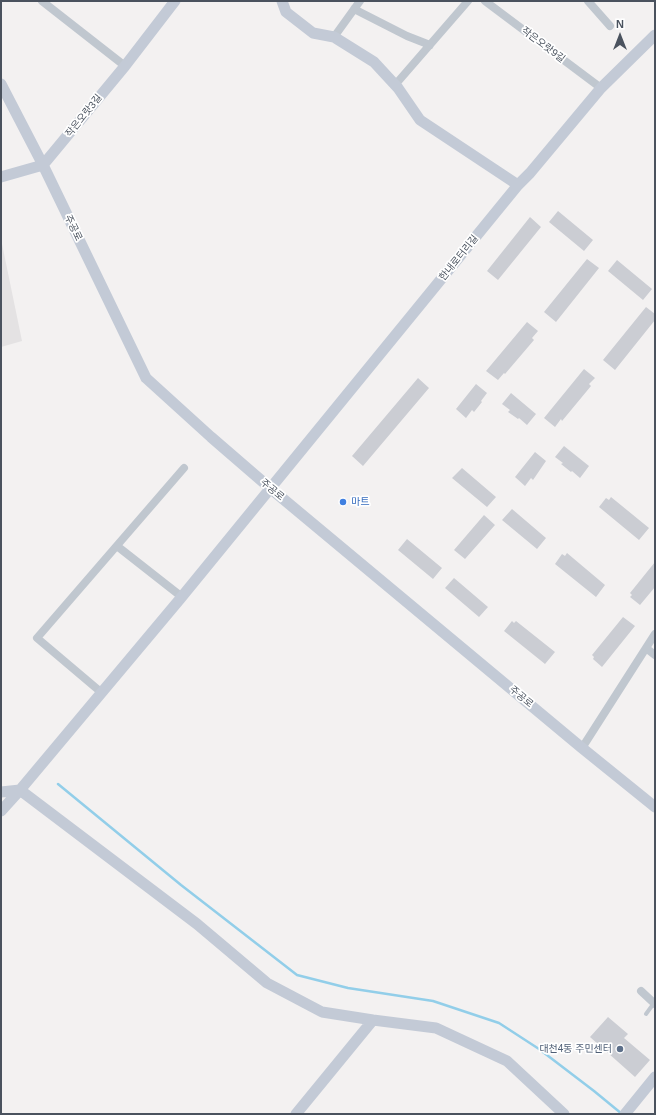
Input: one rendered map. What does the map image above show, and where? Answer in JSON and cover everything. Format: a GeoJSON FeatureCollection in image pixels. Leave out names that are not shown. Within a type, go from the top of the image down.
{"type":"FeatureCollection","features":[{"type":"Feature","properties":{"kind":"street"},"geometry":{"type":"LineString","coordinates":[[42,1],[125,66]]}},
{"type":"Feature","properties":{"kind":"street"},"geometry":{"type":"LineString","coordinates":[[282,1],[286,12],[313,33],[334,37],[374,62],[395,85],[420,120],[518,185]]}},
{"type":"Feature","properties":{"kind":"street"},"geometry":{"type":"LineString","coordinates":[[334,37],[360,1]]}},
{"type":"Feature","properties":{"kind":"street"},"geometry":{"type":"LineString","coordinates":[[395,85],[468,1]]}},
{"type":"Feature","properties":{"kind":"street","name":"작은오랏9길"},"geometry":{"type":"LineString","coordinates":[[485,1],[601,88]]}},
{"type":"Feature","properties":{"kind":"street"},"geometry":{"type":"LineString","coordinates":[[588,1],[610,26]]}},
{"type":"Feature","properties":{"kind":"street","name":"작은오랏3길"},"geometry":{"type":"LineString","coordinates":[[43,165],[125,66],[173,2]]}},
{"type":"Feature","properties":{"kind":"street"},"geometry":{"type":"LineString","coordinates":[[354,9],[407,36],[430,45]]}},
{"type":"Feature","properties":{"kind":"street","name":"한내로터리길"},"geometry":{"type":"LineString","coordinates":[[1,811],[182,597],[518,185],[530,173],[601,88],[655,35]]}},
{"type":"Feature","properties":{"kind":"street","name":"주공로"},"geometry":{"type":"LineString","coordinates":[[1,84],[43,165],[146,378],[270,488],[655,807]]}},
{"type":"Feature","properties":{"kind":"street"},"geometry":{"type":"LineString","coordinates":[[1,176],[43,165]]}},
{"type":"Feature","properties":{"kind":"street"},"geometry":{"type":"LineString","coordinates":[[102,693],[37,638],[184,468]]}},
{"type":"Feature","properties":{"kind":"street"},"geometry":{"type":"LineString","coordinates":[[117,546],[182,597]]}},
{"type":"Feature","properties":{"kind":"street"},"geometry":{"type":"LineString","coordinates":[[582,748],[655,634]]}},
{"type":"Feature","properties":{"kind":"street"},"geometry":{"type":"LineString","coordinates":[[646,648],[655,654]]}},
{"type":"Feature","properties":{"kind":"street"},"geometry":{"type":"LineString","coordinates":[[1,792],[20,790],[197,924],[268,983],[322,1012],[436,1028],[507,1061],[564,1114]]}},
{"type":"Feature","properties":{"kind":"street"},"geometry":{"type":"LineString","coordinates":[[641,991],[654,1004]]}},
{"type":"Feature","properties":{"kind":"street"},"geometry":{"type":"LineString","coordinates":[[296,1114],[373,1020]]}},
{"type":"Feature","properties":{"kind":"street"},"geometry":{"type":"LineString","coordinates":[[625,1114],[655,1077]]}},
{"type":"Feature","properties":{"kind":"lane"},"geometry":{"type":"LineString","coordinates":[[646,1014],[654,1004]]}},
{"type":"Feature","properties":{"kind":"shaded area"},"geometry":{"type":"Polygon","coordinates":[[[1,239],[22,341],[1,347],[1,239]]]}},
{"type":"Feature","properties":{"kind":"building"},"geometry":{"type":"Polygon","coordinates":[[[558,211],[593,240],[584,251],[549,222],[558,211]]]}},
{"type":"Feature","properties":{"kind":"building"},"geometry":{"type":"Polygon","coordinates":[[[530,217],[541,227],[498,280],[487,271],[530,217]]]}},
{"type":"Feature","properties":{"kind":"building"},"geometry":{"type":"Polygon","coordinates":[[[587,259],[599,268],[556,322],[544,312],[587,259]]]}},
{"type":"Feature","properties":{"kind":"building"},"geometry":{"type":"Polygon","coordinates":[[[617,260],[652,289],[643,300],[608,271],[617,260]]]}},
{"type":"Feature","properties":{"kind":"building"},"geometry":{"type":"Polygon","coordinates":[[[646,307],[655,314],[655,320],[615,370],[603,360],[646,307]]]}},
{"type":"Feature","properties":{"kind":"building"},"geometry":{"type":"Polygon","coordinates":[[[527,322],[538,331],[532,338],[534,340],[498,380],[486,371],[527,322]]]}},
{"type":"Feature","properties":{"kind":"building"},"geometry":{"type":"Polygon","coordinates":[[[584,369],[595,378],[589,384],[591,386],[562,421],[561,419],[555,427],[544,418],[584,369]]]}},
{"type":"Feature","properties":{"kind":"building"},"geometry":{"type":"Polygon","coordinates":[[[418,378],[429,388],[363,466],[352,456],[418,378]]]}},
{"type":"Feature","properties":{"kind":"building"},"geometry":{"type":"Polygon","coordinates":[[[476,384],[487,393],[474,412],[472,410],[466,418],[456,409],[476,384]]]}},
{"type":"Feature","properties":{"kind":"building"},"geometry":{"type":"Polygon","coordinates":[[[511,393],[536,414],[527,425],[519,418],[518,419],[508,412],[510,410],[502,404],[511,393]]]}},
{"type":"Feature","properties":{"kind":"building"},"geometry":{"type":"Polygon","coordinates":[[[564,446],[589,466],[580,478],[561,464],[563,463],[555,457],[564,446]]]}},
{"type":"Feature","properties":{"kind":"building"},"geometry":{"type":"Polygon","coordinates":[[[535,452],[546,461],[533,480],[531,478],[525,486],[515,477],[535,452]]]}},
{"type":"Feature","properties":{"kind":"building"},"geometry":{"type":"Polygon","coordinates":[[[462,468],[496,497],[487,507],[452,478],[462,468]]]}},
{"type":"Feature","properties":{"kind":"building"},"geometry":{"type":"Polygon","coordinates":[[[611,497],[649,528],[639,540],[599,507],[606,498],[609,500],[611,497]]]}},
{"type":"Feature","properties":{"kind":"building"},"geometry":{"type":"Polygon","coordinates":[[[512,509],[546,538],[537,549],[502,520],[512,509]]]}},
{"type":"Feature","properties":{"kind":"building"},"geometry":{"type":"Polygon","coordinates":[[[484,515],[495,525],[465,559],[454,550],[484,515]]]}},
{"type":"Feature","properties":{"kind":"building"},"geometry":{"type":"Polygon","coordinates":[[[407,539],[442,568],[433,579],[398,550],[407,539]]]}},
{"type":"Feature","properties":{"kind":"building"},"geometry":{"type":"Polygon","coordinates":[[[567,553],[605,585],[596,597],[555,564],[562,554],[565,556],[567,553]]]}},
{"type":"Feature","properties":{"kind":"building"},"geometry":{"type":"Polygon","coordinates":[[[655,562],[655,587],[640,605],[630,597],[632,595],[630,593],[655,562]]]}},
{"type":"Feature","properties":{"kind":"building"},"geometry":{"type":"Polygon","coordinates":[[[454,578],[488,607],[479,617],[445,588],[454,578]]]}},
{"type":"Feature","properties":{"kind":"building"},"geometry":{"type":"Polygon","coordinates":[[[623,617],[635,626],[602,667],[593,659],[594,657],[592,655],[623,617]]]}},
{"type":"Feature","properties":{"kind":"building"},"geometry":{"type":"Polygon","coordinates":[[[512,621],[514,623],[516,621],[555,652],[545,664],[504,631],[512,621]]]}},
{"type":"Feature","properties":{"kind":"building","name":"대천4동 주민센터"},"geometry":{"type":"Polygon","coordinates":[[[608,1017],[628,1034],[624,1038],[650,1060],[635,1077],[590,1037],[608,1017]]]}},
{"type":"Feature","properties":{"kind":"waterway"},"geometry":{"type":"LineString","coordinates":[[58,784],[181,885],[297,975],[348,988],[433,1001],[499,1023],[539,1049],[622,1114]]}},
{"type":"Feature","properties":{"kind":"place","name":"마트"},"geometry":{"type":"Point","coordinates":[343,502]}},
{"type":"Feature","properties":{"kind":"place","name":"대천4동 주민센터"},"geometry":{"type":"Point","coordinates":[620,1049]}}]}
